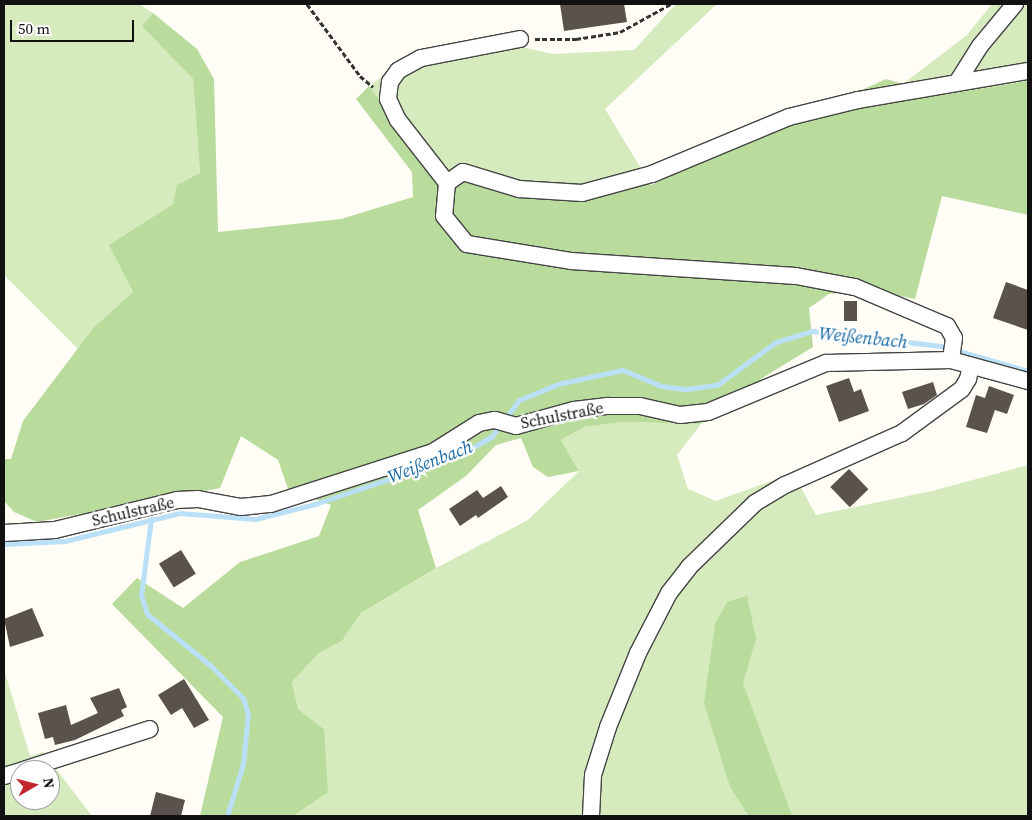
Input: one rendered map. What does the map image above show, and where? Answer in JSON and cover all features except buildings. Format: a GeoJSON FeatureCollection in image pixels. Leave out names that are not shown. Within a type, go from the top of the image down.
{"type":"FeatureCollection","features":[{"type":"Feature","properties":{"kind":"street"},"geometry":{"type":"LineString","coordinates":[[958,81],[980,46],[1015,4]]}},
{"type":"Feature","properties":{"kind":"street"},"geometry":{"type":"LineString","coordinates":[[520,39],[421,58],[407,63],[390,82],[388,99],[398,120],[447,183],[444,216],[467,244],[571,261],[796,276],[855,287],[947,326],[954,338],[951,358]]}},
{"type":"Feature","properties":{"kind":"street"},"geometry":{"type":"LineString","coordinates":[[447,183],[463,172],[519,190],[582,193],[652,174],[789,117],[958,81],[1028,71]]}},
{"type":"Feature","properties":{"kind":"street","name":"Schulstraße"},"geometry":{"type":"LineString","coordinates":[[4,532],[55,530],[177,500],[241,507],[271,504],[433,452],[479,423],[494,420],[516,426],[574,410],[608,406],[640,406],[680,415],[708,412],[826,363],[951,358],[970,366],[1028,381]]}},
{"type":"Feature","properties":{"kind":"street"},"geometry":{"type":"LineString","coordinates":[[591,816],[593,775],[608,727],[638,653],[669,593],[689,567],[754,503],[785,485],[902,433],[962,390],[968,379],[970,366]]}},
{"type":"Feature","properties":{"kind":"street"},"geometry":{"type":"LineString","coordinates":[[56,760],[150,729]]}},
{"type":"Feature","properties":{"kind":"path"},"geometry":{"type":"LineString","coordinates":[[307,4],[360,76],[388,99]]}},
{"type":"Feature","properties":{"kind":"path"},"geometry":{"type":"LineString","coordinates":[[520,39],[576,39],[620,32],[671,4]]}},
{"type":"Feature","properties":{"kind":"green space"},"geometry":{"type":"Polygon","coordinates":[[[4,4],[139,4],[153,13],[143,26],[193,79],[200,173],[178,185],[173,204],[110,245],[133,292],[94,327],[78,349],[4,275],[4,4]]]}},
{"type":"Feature","properties":{"kind":"green space"},"geometry":{"type":"Polygon","coordinates":[[[676,4],[717,4],[605,109],[651,185],[535,181],[430,166],[369,86],[410,57],[500,42],[553,54],[634,50],[676,4]]]}},
{"type":"Feature","properties":{"kind":"green space"},"geometry":{"type":"Polygon","coordinates":[[[992,4],[1028,4],[1028,81],[942,95],[903,84],[967,35],[992,4]]]}},
{"type":"Feature","properties":{"kind":"green space"},"geometry":{"type":"Polygon","coordinates":[[[153,13],[197,49],[214,79],[218,232],[341,219],[413,197],[412,172],[356,99],[369,86],[430,166],[535,181],[651,185],[886,79],[942,95],[1028,81],[1028,215],[942,196],[915,299],[874,291],[829,294],[809,308],[813,347],[764,377],[701,424],[623,422],[584,427],[561,440],[579,471],[548,477],[533,467],[521,438],[496,445],[466,476],[418,510],[436,568],[361,613],[342,641],[319,653],[292,682],[298,709],[324,729],[328,792],[293,816],[200,816],[223,717],[112,604],[137,578],[183,608],[240,562],[319,536],[331,505],[288,489],[278,460],[241,436],[220,488],[37,522],[14,512],[4,501],[4,459],[11,459],[23,421],[94,327],[133,292],[109,245],[173,204],[177,185],[200,173],[193,79],[142,26],[153,13]]]}},
{"type":"Feature","properties":{"kind":"green space"},"geometry":{"type":"Polygon","coordinates":[[[623,422],[701,424],[677,455],[688,489],[716,501],[793,473],[816,515],[932,491],[1028,465],[1028,816],[293,816],[324,729],[298,709],[292,682],[319,653],[342,641],[361,613],[436,568],[528,520],[579,471],[561,440],[584,427],[623,422]]]}},
{"type":"Feature","properties":{"kind":"green space"},"geometry":{"type":"Polygon","coordinates":[[[747,596],[756,639],[743,683],[792,816],[749,816],[730,787],[704,703],[715,624],[727,602],[747,596]]]}},
{"type":"Feature","properties":{"kind":"green space"},"geometry":{"type":"Polygon","coordinates":[[[4,669],[30,756],[43,752],[49,760],[10,760],[10,810],[60,810],[60,774],[92,816],[4,816],[4,669]]]}},
{"type":"Feature","properties":{"kind":"waterway","name":"Weißenbach"},"geometry":{"type":"LineString","coordinates":[[4,544],[65,541],[180,513],[255,519],[315,504],[458,456],[492,436],[519,400],[558,384],[623,370],[661,386],[687,389],[717,385],[776,342],[813,331],[941,346],[1028,371]]}},
{"type":"Feature","properties":{"kind":"waterway"},"geometry":{"type":"LineString","coordinates":[[151,519],[141,595],[147,614],[210,665],[243,698],[248,714],[243,764],[227,816]]}}]}
